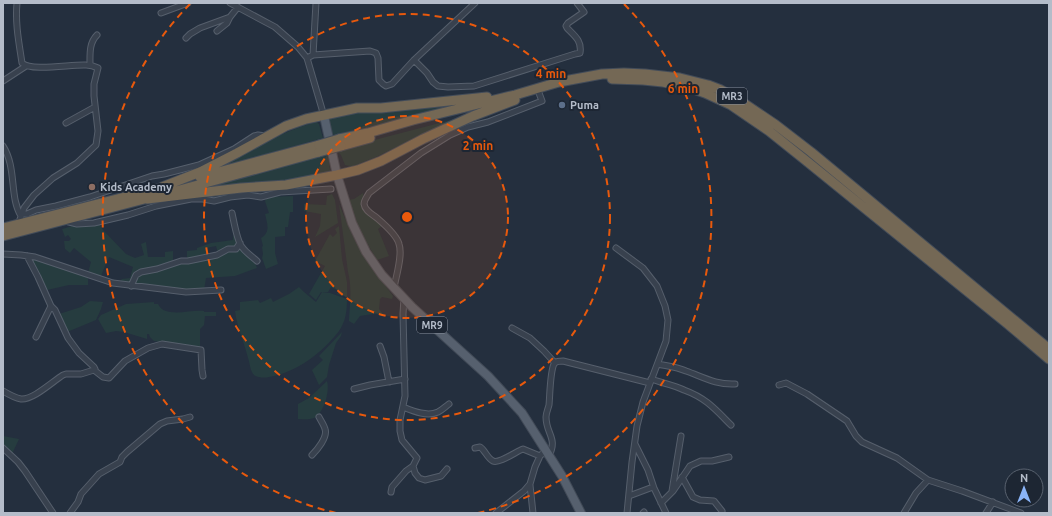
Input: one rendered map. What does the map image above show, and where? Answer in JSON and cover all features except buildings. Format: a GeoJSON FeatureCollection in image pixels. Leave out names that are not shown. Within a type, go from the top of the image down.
{"type":"FeatureCollection","features":[{"type":"Feature","properties":{"kind":"highway","name":"MR3"},"geometry":{"type":"LineString","coordinates":[[3,228],[20,218],[162,187],[414,126],[515,97],[559,82],[602,74],[624,73],[680,78],[721,90],[736,98],[776,125],[811,152],[1049,349]]}},
{"type":"Feature","properties":{"kind":"highway","name":"MR3"},"geometry":{"type":"LineString","coordinates":[[515,97],[539,93],[560,86],[602,80],[623,79],[663,82],[694,89],[731,105],[753,119],[804,159],[1049,359]]}},
{"type":"Feature","properties":{"kind":"highway"},"geometry":{"type":"LineString","coordinates":[[162,187],[200,172],[286,126],[306,119],[357,108],[382,108],[463,99],[515,97]]}},
{"type":"Feature","properties":{"kind":"highway"},"geometry":{"type":"LineString","coordinates":[[147,199],[241,188],[286,185],[358,170],[381,161],[423,139],[515,97]]}},
{"type":"Feature","properties":{"kind":"highway","name":"MR3"},"geometry":{"type":"LineString","coordinates":[[3,236],[147,199],[319,148]]}},
{"type":"Feature","properties":{"kind":"main road","name":"MR9"},"geometry":{"type":"LineString","coordinates":[[324,116],[337,175],[352,223],[366,252],[382,276],[412,307],[488,376],[522,413],[545,454],[562,476],[581,513]]}},
{"type":"Feature","properties":{"kind":"street"},"geometry":{"type":"LineString","coordinates":[[17,3],[16,19],[22,63],[26,66],[36,67],[90,65],[98,68],[94,84],[98,131],[96,145],[77,163],[53,178],[34,195],[24,208],[20,218]]}},
{"type":"Feature","properties":{"kind":"street"},"geometry":{"type":"LineString","coordinates":[[161,13],[188,3]]}},
{"type":"Feature","properties":{"kind":"street"},"geometry":{"type":"LineString","coordinates":[[230,3],[275,27],[298,47],[307,58],[324,116]]}},
{"type":"Feature","properties":{"kind":"street"},"geometry":{"type":"LineString","coordinates":[[313,55],[316,3]]}},
{"type":"Feature","properties":{"kind":"street"},"geometry":{"type":"LineString","coordinates":[[307,58],[313,55],[370,51],[376,53],[378,58],[379,80],[386,86],[392,84],[414,60],[475,3]]}},
{"type":"Feature","properties":{"kind":"street"},"geometry":{"type":"LineString","coordinates":[[414,60],[438,86],[448,87],[474,86],[575,54],[580,52],[578,39],[566,26],[584,12],[578,3]]}},
{"type":"Feature","properties":{"kind":"street"},"geometry":{"type":"LineString","coordinates":[[217,31],[227,23],[238,7]]}},
{"type":"Feature","properties":{"kind":"street"},"geometry":{"type":"LineString","coordinates":[[186,38],[200,28],[230,17]]}},
{"type":"Feature","properties":{"kind":"street"},"geometry":{"type":"LineString","coordinates":[[90,65],[91,45],[97,35]]}},
{"type":"Feature","properties":{"kind":"street"},"geometry":{"type":"LineString","coordinates":[[3,82],[26,66]]}},
{"type":"Feature","properties":{"kind":"street"},"geometry":{"type":"LineString","coordinates":[[394,288],[400,251],[399,243],[395,236],[364,206],[364,202],[369,193],[421,153],[450,135],[542,101],[539,93]]}},
{"type":"Feature","properties":{"kind":"street"},"geometry":{"type":"LineString","coordinates":[[515,97],[520,109]]}},
{"type":"Feature","properties":{"kind":"street"},"geometry":{"type":"LineString","coordinates":[[66,122],[95,107]]}},
{"type":"Feature","properties":{"kind":"street"},"geometry":{"type":"LineString","coordinates":[[20,218],[36,210],[90,197],[152,176],[199,165],[234,149],[254,136],[268,136]]}},
{"type":"Feature","properties":{"kind":"street"},"geometry":{"type":"LineString","coordinates":[[3,146],[10,165],[20,218]]}},
{"type":"Feature","properties":{"kind":"street"},"geometry":{"type":"LineString","coordinates":[[63,220],[77,224],[94,223],[128,215],[156,206],[191,199],[214,201],[248,195],[261,197],[280,192],[331,189]]}},
{"type":"Feature","properties":{"kind":"street"},"geometry":{"type":"LineString","coordinates":[[232,213],[237,235],[242,247],[257,261]]}},
{"type":"Feature","properties":{"kind":"street"},"geometry":{"type":"LineString","coordinates":[[131,286],[136,276],[141,272],[157,269],[182,261],[218,255],[228,249],[236,248],[240,243]]}},
{"type":"Feature","properties":{"kind":"street"},"geometry":{"type":"LineString","coordinates":[[616,248],[643,268],[657,286],[666,306],[668,320],[666,341],[643,402],[637,426],[627,513]]}},
{"type":"Feature","properties":{"kind":"street"},"geometry":{"type":"LineString","coordinates":[[3,254],[35,257],[113,283],[131,286],[186,292],[220,290]]}},
{"type":"Feature","properties":{"kind":"street"},"geometry":{"type":"LineString","coordinates":[[27,256],[68,338],[79,353],[102,377],[108,378],[125,361],[148,348],[162,344],[202,350],[203,376]]}},
{"type":"Feature","properties":{"kind":"street"},"geometry":{"type":"LineString","coordinates":[[391,492],[395,483],[413,466],[417,458],[402,440],[400,431],[400,420],[405,396],[404,298]]}},
{"type":"Feature","properties":{"kind":"street"},"geometry":{"type":"LineString","coordinates":[[36,337],[51,306]]}},
{"type":"Feature","properties":{"kind":"street"},"geometry":{"type":"LineString","coordinates":[[512,328],[530,338],[555,363]]}},
{"type":"Feature","properties":{"kind":"street"},"geometry":{"type":"LineString","coordinates":[[380,346],[386,362],[389,382]]}},
{"type":"Feature","properties":{"kind":"street"},"geometry":{"type":"LineString","coordinates":[[533,513],[530,485],[536,467],[545,454],[553,449],[552,438],[547,426],[546,415],[549,405],[552,371],[555,363],[558,361],[651,381],[684,390],[701,398],[713,406],[731,425]]}},
{"type":"Feature","properties":{"kind":"street"},"geometry":{"type":"LineString","coordinates":[[658,364],[685,370],[698,377],[720,384],[735,384]]}},
{"type":"Feature","properties":{"kind":"street"},"geometry":{"type":"LineString","coordinates":[[3,392],[16,398],[27,398],[63,375],[81,374],[94,370]]}},
{"type":"Feature","properties":{"kind":"street"},"geometry":{"type":"LineString","coordinates":[[354,389],[405,379]]}},
{"type":"Feature","properties":{"kind":"street"},"geometry":{"type":"LineString","coordinates":[[779,385],[786,383],[807,394],[847,421],[856,436],[862,442],[897,458],[928,480],[1021,513]]}},
{"type":"Feature","properties":{"kind":"street"},"geometry":{"type":"LineString","coordinates":[[403,407],[426,414],[437,413],[449,404]]}},
{"type":"Feature","properties":{"kind":"street"},"geometry":{"type":"LineString","coordinates":[[70,513],[78,502],[81,494],[99,474],[120,462],[122,457],[160,424],[167,421],[190,417]]}},
{"type":"Feature","properties":{"kind":"street"},"geometry":{"type":"LineString","coordinates":[[312,456],[318,449],[326,433],[326,429],[319,417]]}},
{"type":"Feature","properties":{"kind":"street"},"geometry":{"type":"LineString","coordinates":[[672,492],[681,436]]}},
{"type":"Feature","properties":{"kind":"street"},"geometry":{"type":"LineString","coordinates":[[634,444],[648,470],[653,487],[666,513]]}},
{"type":"Feature","properties":{"kind":"street"},"geometry":{"type":"LineString","coordinates":[[474,448],[480,447],[493,461],[496,462],[523,448],[545,454]]}},
{"type":"Feature","properties":{"kind":"street"},"geometry":{"type":"LineString","coordinates":[[3,448],[25,471],[52,513]]}},
{"type":"Feature","properties":{"kind":"street"},"geometry":{"type":"LineString","coordinates":[[661,503],[672,492],[690,466],[701,461],[720,460],[729,457]]}},
{"type":"Feature","properties":{"kind":"street"},"geometry":{"type":"LineString","coordinates":[[413,466],[415,473],[419,478],[425,480],[441,476],[447,469]]}},
{"type":"Feature","properties":{"kind":"street"},"geometry":{"type":"LineString","coordinates":[[682,477],[693,497],[700,500],[714,501],[722,511]]}},
{"type":"Feature","properties":{"kind":"street"},"geometry":{"type":"LineString","coordinates":[[904,513],[916,493],[928,480]]}},
{"type":"Feature","properties":{"kind":"street"},"geometry":{"type":"LineString","coordinates":[[496,513],[530,485]]}},
{"type":"Feature","properties":{"kind":"street"},"geometry":{"type":"LineString","coordinates":[[629,496],[653,487]]}},
{"type":"Feature","properties":{"kind":"street"},"geometry":{"type":"LineString","coordinates":[[986,513],[993,502]]}},
{"type":"Feature","properties":{"kind":"green space"},"geometry":{"type":"Polygon","coordinates":[[[453,105],[382,124],[333,135],[329,122],[329,118],[347,114],[453,105]]]}},
{"type":"Feature","properties":{"kind":"green space"},"geometry":{"type":"Polygon","coordinates":[[[455,119],[354,166],[345,165],[341,155],[336,150],[455,119]]]}},
{"type":"Feature","properties":{"kind":"green space"},"geometry":{"type":"Polygon","coordinates":[[[316,122],[319,124],[323,138],[214,169],[251,149],[290,131],[316,122]]]}},
{"type":"Feature","properties":{"kind":"green space"},"geometry":{"type":"Polygon","coordinates":[[[326,152],[330,171],[322,174],[282,180],[199,187],[326,152]]]}},
{"type":"Feature","properties":{"kind":"green space"},"geometry":{"type":"Polygon","coordinates":[[[363,193],[367,213],[382,226],[378,229],[389,256],[377,260],[355,220],[348,200],[354,199],[363,193]]]}},
{"type":"Feature","properties":{"kind":"green space"},"geometry":{"type":"Polygon","coordinates":[[[332,194],[335,200],[338,223],[315,237],[320,226],[321,214],[304,211],[304,204],[326,205],[327,196],[332,194]]]}},
{"type":"Feature","properties":{"kind":"green space"},"geometry":{"type":"Polygon","coordinates":[[[293,196],[293,212],[290,212],[288,227],[285,227],[285,236],[275,237],[275,253],[278,264],[266,269],[262,258],[263,246],[261,238],[267,230],[265,214],[269,213],[265,201],[267,197],[293,196]]]}},
{"type":"Feature","properties":{"kind":"green space"},"geometry":{"type":"Polygon","coordinates":[[[339,204],[359,248],[393,296],[392,299],[382,297],[380,299],[379,309],[383,314],[360,316],[354,324],[349,321],[350,283],[339,204]]]}},
{"type":"Feature","properties":{"kind":"green space"},"geometry":{"type":"Polygon","coordinates":[[[99,223],[103,230],[126,254],[135,258],[144,255],[141,244],[146,242],[148,257],[165,257],[165,252],[173,251],[173,262],[142,270],[130,284],[119,282],[122,279],[130,278],[133,267],[109,257],[100,278],[88,273],[91,262],[74,248],[70,253],[65,249],[64,241],[69,241],[71,239],[68,235],[65,237],[62,229],[76,225],[99,223]]]}},
{"type":"Feature","properties":{"kind":"green space"},"geometry":{"type":"Polygon","coordinates":[[[339,226],[342,259],[347,282],[347,297],[337,294],[339,291],[331,287],[328,292],[321,292],[316,300],[309,294],[325,266],[315,261],[330,234],[333,237],[337,233],[335,229],[339,226]]]}},
{"type":"Feature","properties":{"kind":"green space"},"geometry":{"type":"Polygon","coordinates":[[[235,235],[239,243],[236,247],[218,253],[216,246],[206,248],[207,254],[204,256],[187,259],[187,251],[197,250],[197,248],[211,243],[233,240],[233,236],[235,235]]]}},
{"type":"Feature","properties":{"kind":"green space"},"geometry":{"type":"Polygon","coordinates":[[[240,245],[254,261],[257,268],[235,276],[206,278],[204,290],[183,291],[133,284],[139,274],[175,264],[190,262],[240,245]]]}},
{"type":"Feature","properties":{"kind":"green space"},"geometry":{"type":"Polygon","coordinates":[[[32,259],[74,271],[88,278],[88,285],[69,285],[47,290],[32,259]]]}},
{"type":"Feature","properties":{"kind":"green space"},"geometry":{"type":"Polygon","coordinates":[[[299,287],[316,302],[322,292],[347,299],[346,315],[343,323],[333,339],[317,354],[299,366],[279,375],[266,378],[256,376],[251,369],[237,323],[235,311],[240,310],[240,302],[258,300],[260,303],[271,298],[273,302],[299,287]]]}},
{"type":"Feature","properties":{"kind":"green space"},"geometry":{"type":"Polygon","coordinates":[[[90,301],[103,302],[96,320],[67,332],[59,314],[81,307],[90,301]]]}},
{"type":"Feature","properties":{"kind":"green space"},"geometry":{"type":"Polygon","coordinates":[[[154,302],[154,304],[158,304],[161,309],[172,312],[216,312],[216,316],[205,316],[204,325],[200,329],[200,348],[154,341],[149,334],[147,334],[147,339],[124,332],[116,331],[106,333],[98,319],[101,315],[126,304],[154,302]]]}},
{"type":"Feature","properties":{"kind":"green space"},"geometry":{"type":"Polygon","coordinates":[[[342,332],[336,343],[327,377],[319,385],[312,370],[323,360],[319,356],[342,332]]]}},
{"type":"Feature","properties":{"kind":"green space"},"geometry":{"type":"Polygon","coordinates":[[[327,381],[327,396],[321,412],[314,418],[298,419],[298,404],[309,398],[327,381]]]}},
{"type":"Feature","properties":{"kind":"green space"},"geometry":{"type":"Polygon","coordinates":[[[3,436],[19,439],[12,454],[8,448],[3,445],[3,436]]]}},
{"type":"Feature","properties":{"kind":"place","name":"Puma"},"geometry":{"type":"Point","coordinates":[562,105]}},
{"type":"Feature","properties":{"kind":"place","name":"Kids Academy"},"geometry":{"type":"Point","coordinates":[92,187]}}]}
